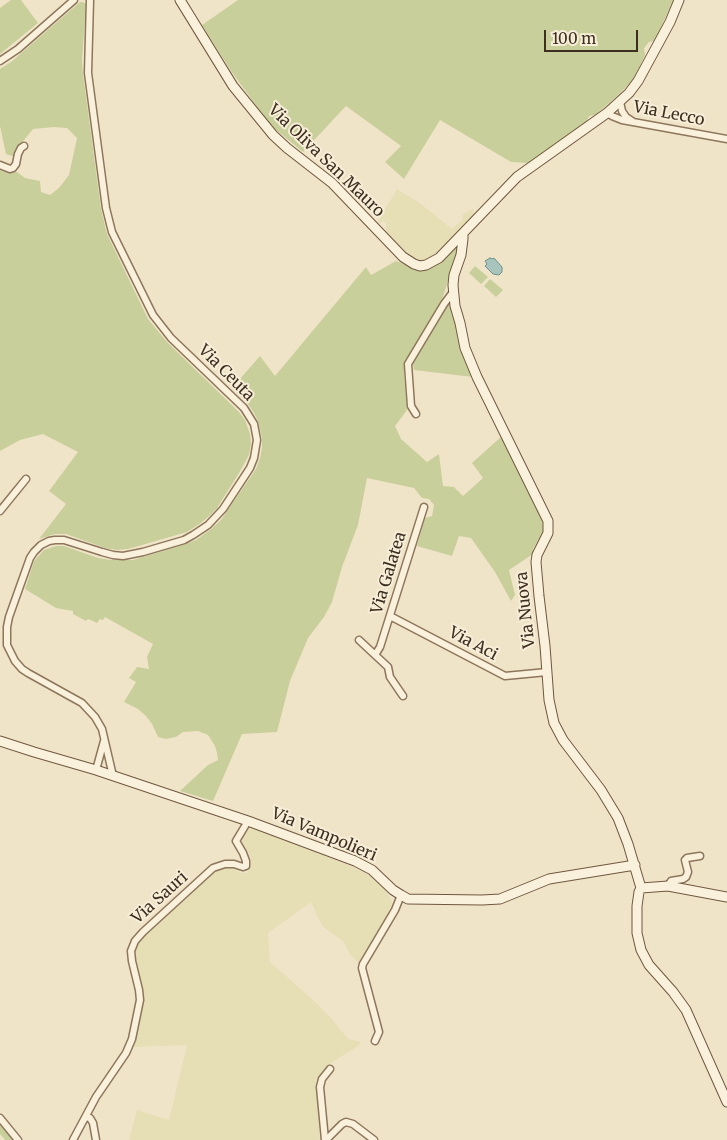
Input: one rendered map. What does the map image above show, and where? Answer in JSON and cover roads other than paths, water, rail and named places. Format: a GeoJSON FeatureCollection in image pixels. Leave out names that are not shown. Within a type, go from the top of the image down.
{"type":"FeatureCollection","features":[{"type":"Feature","properties":{"kind":"street"},"geometry":{"type":"LineString","coordinates":[[0,61],[18,49],[74,0]]}},
{"type":"Feature","properties":{"kind":"street","name":"Via Ceuta"},"geometry":{"type":"LineString","coordinates":[[90,0],[88,73],[106,208],[112,232],[159,324],[171,338],[244,408],[254,424],[258,440],[250,468],[223,509],[208,525],[193,536],[143,552],[123,556],[113,555],[64,540],[55,540],[41,545],[30,558],[9,617],[7,627],[8,645],[11,653],[15,661],[28,674],[82,703],[98,722],[102,729],[114,776]]}},
{"type":"Feature","properties":{"kind":"street","name":"Via Oliva San Mauro"},"geometry":{"type":"LineString","coordinates":[[180,0],[233,86],[273,134],[287,148],[332,183],[402,257],[414,264],[426,265],[439,258],[517,178],[607,113],[629,94],[670,22],[679,0]]}},
{"type":"Feature","properties":{"kind":"street"},"geometry":{"type":"LineString","coordinates":[[620,102],[622,111],[633,122]]}},
{"type":"Feature","properties":{"kind":"street","name":"Via Lecco"},"geometry":{"type":"LineString","coordinates":[[607,113],[633,122],[727,139]]}},
{"type":"Feature","properties":{"kind":"street"},"geometry":{"type":"LineString","coordinates":[[0,165],[13,168],[18,154],[24,146]]}},
{"type":"Feature","properties":{"kind":"street","name":"Via Nuova"},"geometry":{"type":"LineString","coordinates":[[462,234],[461,255],[452,285],[465,348],[477,377],[548,521],[548,533],[537,554],[536,562],[538,596],[554,723],[562,740],[601,790],[611,806],[624,831],[641,888]]}},
{"type":"Feature","properties":{"kind":"street"},"geometry":{"type":"LineString","coordinates":[[416,414],[411,406],[408,364],[453,292]]}},
{"type":"Feature","properties":{"kind":"street"},"geometry":{"type":"LineString","coordinates":[[0,511],[26,479]]}},
{"type":"Feature","properties":{"kind":"street","name":"Via Galatea"},"geometry":{"type":"LineString","coordinates":[[375,655],[380,647],[424,507]]}},
{"type":"Feature","properties":{"kind":"street","name":"Via Aci"},"geometry":{"type":"LineString","coordinates":[[390,616],[505,676],[547,672]]}},
{"type":"Feature","properties":{"kind":"street"},"geometry":{"type":"LineString","coordinates":[[359,640],[388,668],[390,677],[403,696]]}},
{"type":"Feature","properties":{"kind":"street"},"geometry":{"type":"LineString","coordinates":[[96,770],[104,740]]}},
{"type":"Feature","properties":{"kind":"street","name":"Via Vampolieri"},"geometry":{"type":"LineString","coordinates":[[0,741],[96,770],[248,820],[365,866],[377,874],[401,896]]}},
{"type":"Feature","properties":{"kind":"street","name":"Via Sauri"},"geometry":{"type":"LineString","coordinates":[[73,1140],[96,1097],[126,1053],[132,1039],[140,1000],[131,951],[135,941],[213,868],[225,864],[246,866],[243,853],[236,841],[248,820]]}},
{"type":"Feature","properties":{"kind":"street"},"geometry":{"type":"LineString","coordinates":[[668,886],[671,882],[686,877],[688,872],[685,860],[687,858],[700,856]]}},
{"type":"Feature","properties":{"kind":"street"},"geometry":{"type":"LineString","coordinates":[[374,1041],[379,1032],[362,968],[401,896],[415,900],[500,899],[549,879],[635,865]]}},
{"type":"Feature","properties":{"kind":"street"},"geometry":{"type":"LineString","coordinates":[[727,898],[668,886],[641,888],[637,906],[637,933],[641,950],[649,965],[686,1010],[727,1102]]}},
{"type":"Feature","properties":{"kind":"street"},"geometry":{"type":"LineString","coordinates":[[325,1140],[320,1087],[322,1079],[330,1069]]}},
{"type":"Feature","properties":{"kind":"street"},"geometry":{"type":"LineString","coordinates":[[86,1117],[90,1118],[93,1123],[96,1140]]}},
{"type":"Feature","properties":{"kind":"street"},"geometry":{"type":"LineString","coordinates":[[0,1118],[18,1140]]}},
{"type":"Feature","properties":{"kind":"street"},"geometry":{"type":"LineString","coordinates":[[325,1140],[346,1122],[353,1124],[374,1140]]}},
{"type":"Feature","properties":{"kind":"water"},"geometry":{"type":"Polygon","coordinates":[[[494,258],[502,267],[502,272],[499,275],[493,274],[485,266],[487,264],[485,261],[494,258]]]}}]}
